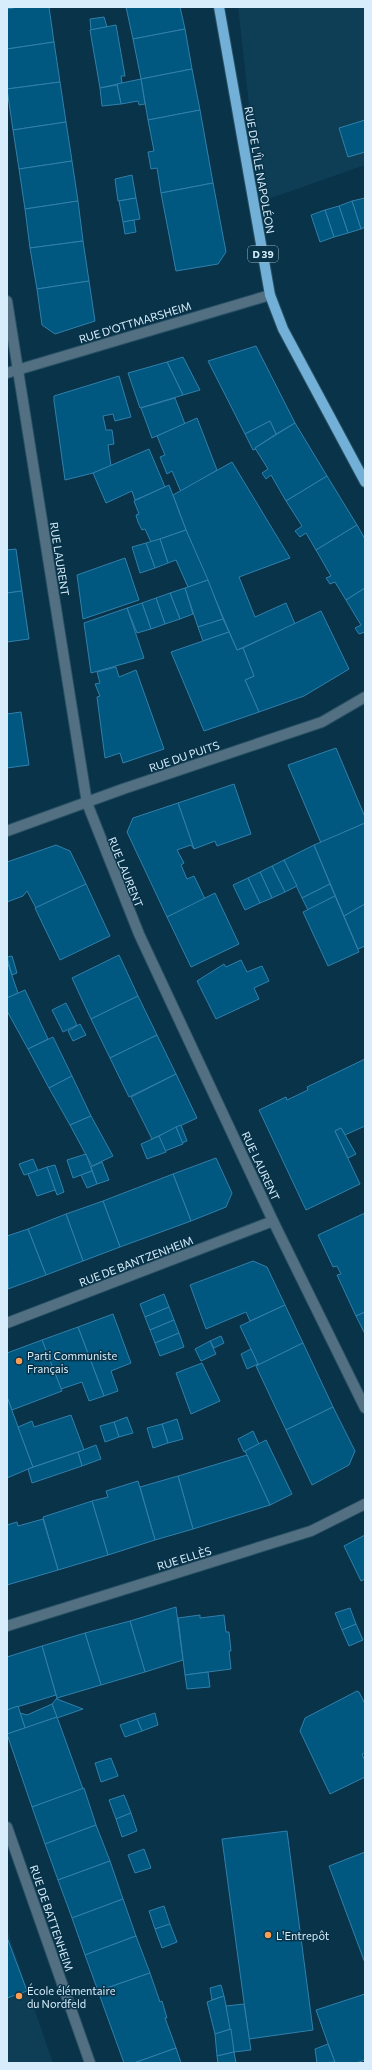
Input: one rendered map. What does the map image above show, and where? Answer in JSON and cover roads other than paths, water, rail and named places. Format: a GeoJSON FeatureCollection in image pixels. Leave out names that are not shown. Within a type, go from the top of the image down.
{"type":"FeatureCollection","features":[{"type":"Feature","properties":{"kind":"main road","name":"RUE DE L'ÎLE NAPOLÉON"},"geometry":{"type":"LineString","coordinates":[[219,7],[270,295],[283,329],[365,482]]}},
{"type":"Feature","properties":{"kind":"street","name":"RUE D'OTTMARSHEIM"},"geometry":{"type":"LineString","coordinates":[[7,373],[270,295]]}},
{"type":"Feature","properties":{"kind":"street","name":"RUE LAURENT"},"geometry":{"type":"LineString","coordinates":[[7,301],[87,803],[139,934],[273,1221],[365,1408]]}},
{"type":"Feature","properties":{"kind":"street","name":"RUE DU PUITS"},"geometry":{"type":"LineString","coordinates":[[7,831],[123,789],[322,722],[365,697]]}},
{"type":"Feature","properties":{"kind":"street","name":"RUE DE BANTZENHEIM"},"geometry":{"type":"LineString","coordinates":[[7,1323],[273,1221]]}},
{"type":"Feature","properties":{"kind":"street","name":"RUE ELLÈS"},"geometry":{"type":"LineString","coordinates":[[7,1626],[311,1531],[365,1504]]}},
{"type":"Feature","properties":{"kind":"street","name":"RUE DE BATTENHEIM"},"geometry":{"type":"LineString","coordinates":[[7,1827],[90,2063]]}},
{"type":"Feature","properties":{"kind":"place","name":"Parti Communiste Français"},"geometry":{"type":"Point","coordinates":[19,1361]}},
{"type":"Feature","properties":{"kind":"place","name":"L'Entrepôt"},"geometry":{"type":"Point","coordinates":[268,1935]}},
{"type":"Feature","properties":{"kind":"place","name":"École élémentaire du Nordfeld"},"geometry":{"type":"Point","coordinates":[19,1996]}}]}
